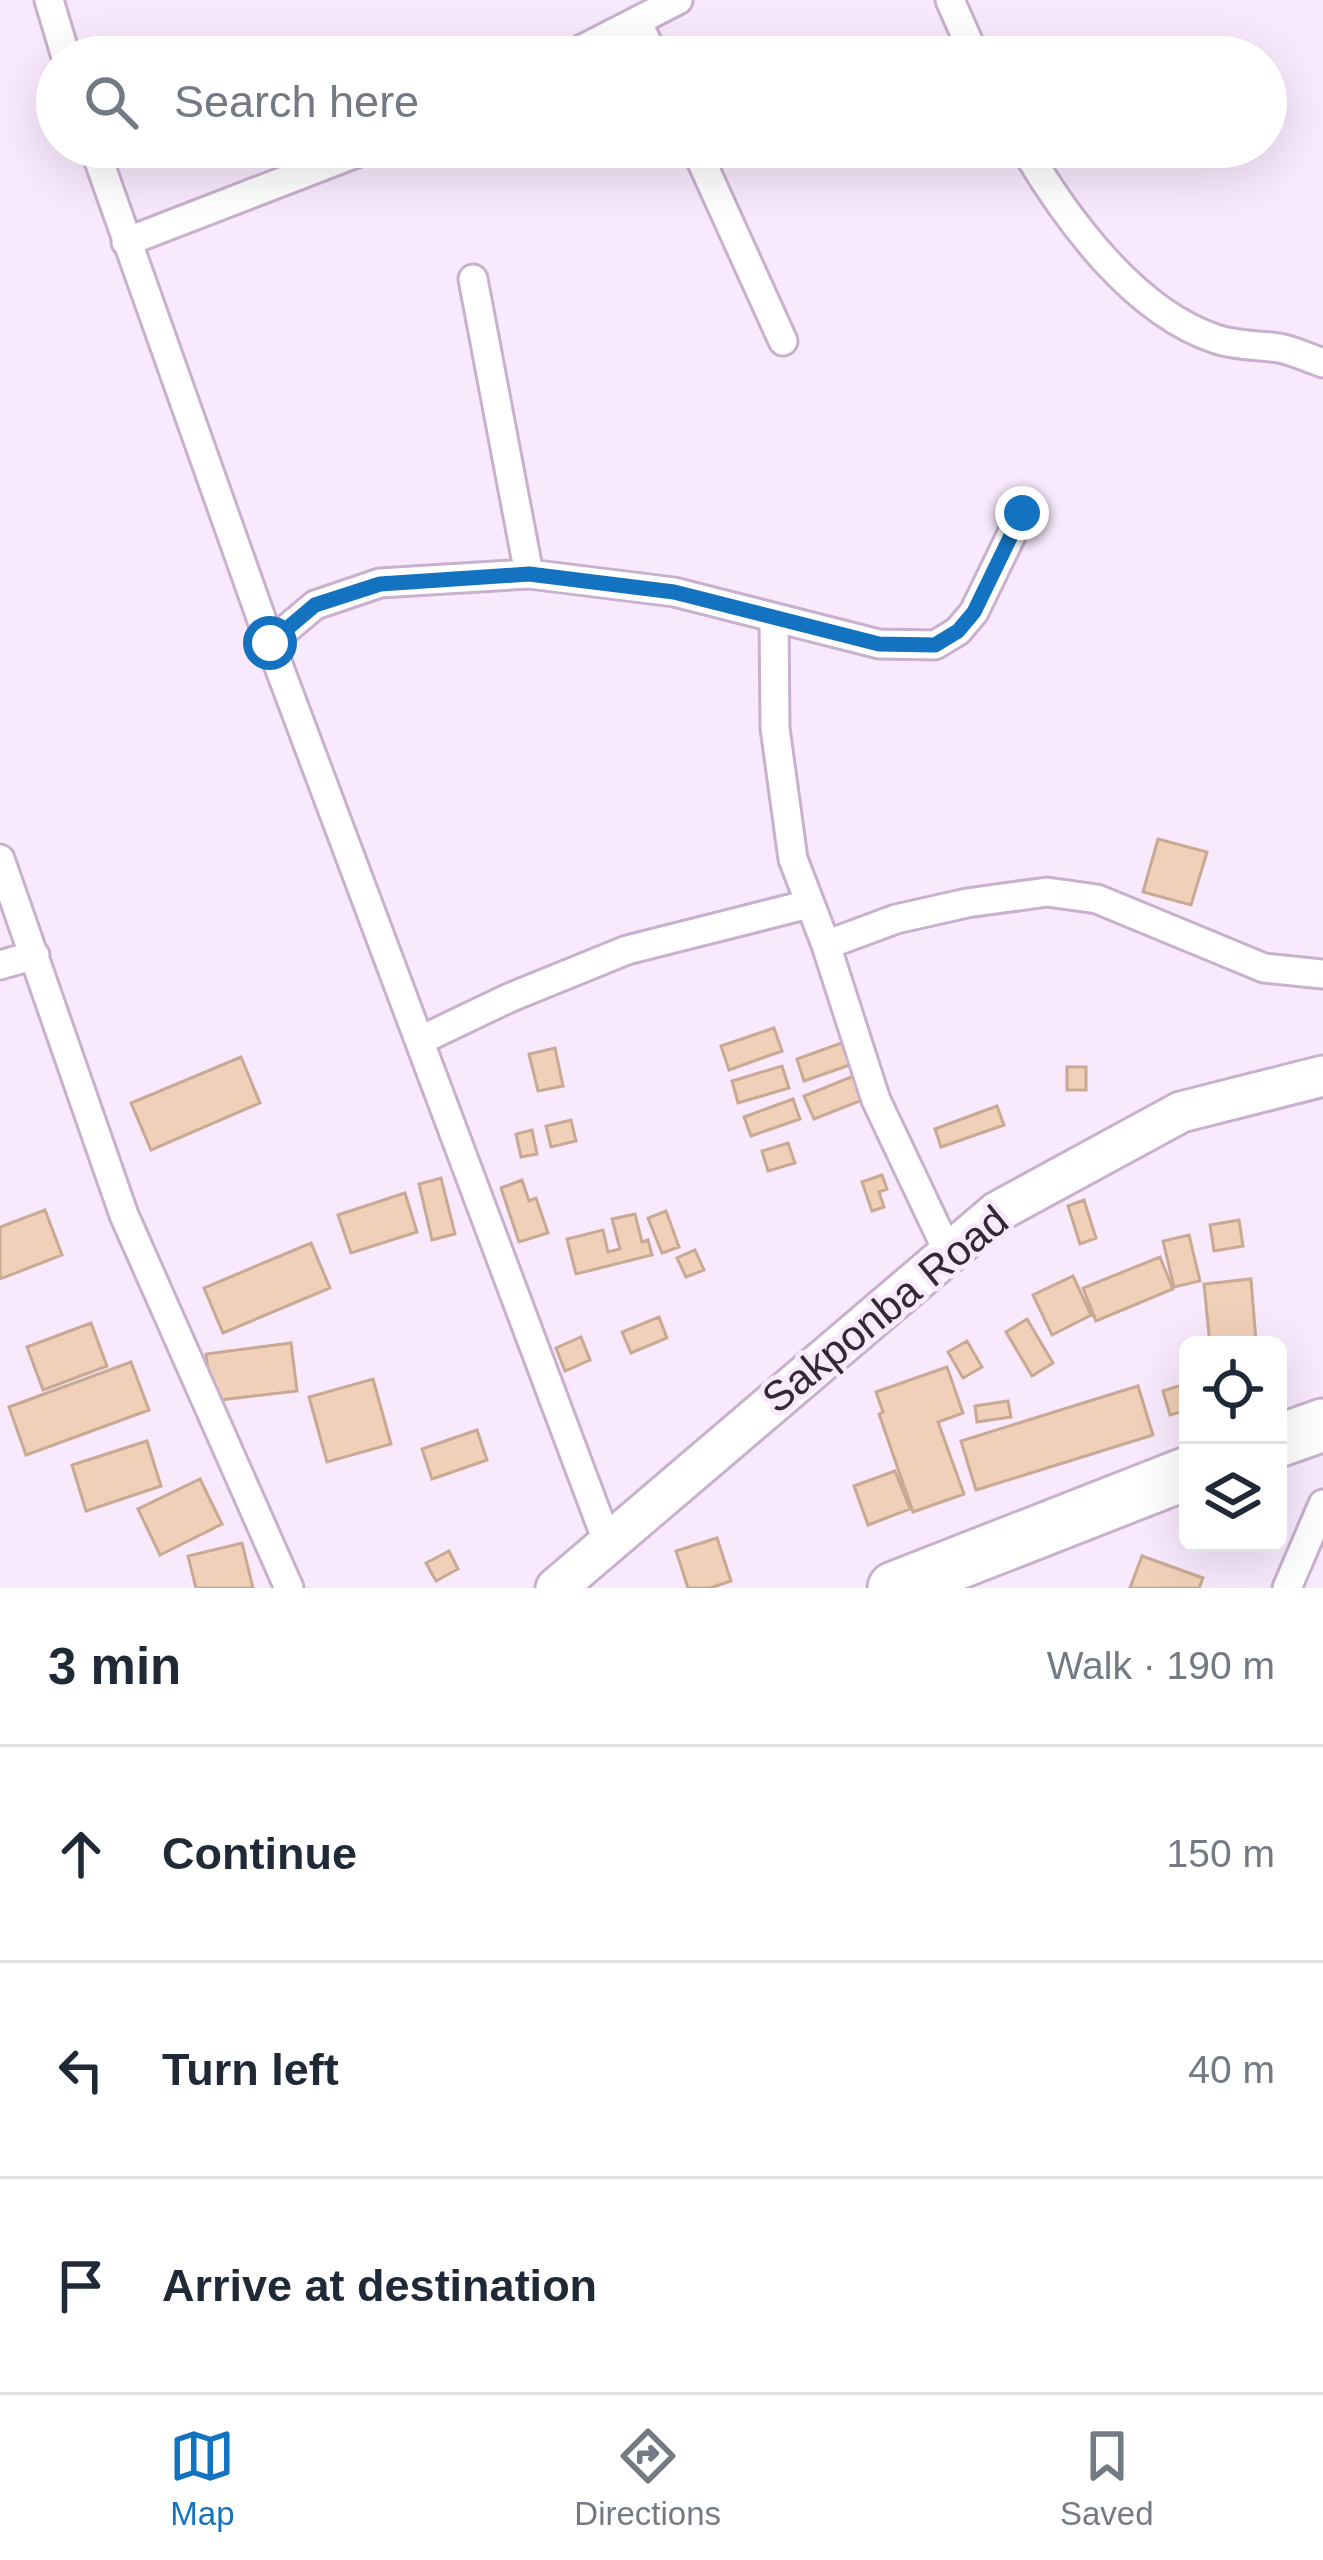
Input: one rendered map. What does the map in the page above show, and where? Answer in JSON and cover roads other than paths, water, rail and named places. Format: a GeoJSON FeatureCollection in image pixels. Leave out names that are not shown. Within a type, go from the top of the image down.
{"type":"FeatureCollection","features":[{"type":"Feature","properties":{"kind":"highway"},"geometry":{"type":"LineString","coordinates":[[1287,1438],[1323,1425]]}},
{"type":"Feature","properties":{"kind":"highway"},"geometry":{"type":"LineString","coordinates":[[895,1588],[1179,1477]]}},
{"type":"Feature","properties":{"kind":"main road","name":"Sakponba Road"},"geometry":{"type":"LineString","coordinates":[[556,1588],[998,1211],[1180,1112],[1323,1076]]}},
{"type":"Feature","properties":{"kind":"street"},"geometry":{"type":"LineString","coordinates":[[49,0],[59,36]]}},
{"type":"Feature","properties":{"kind":"street"},"geometry":{"type":"LineString","coordinates":[[608,36],[678,0]]}},
{"type":"Feature","properties":{"kind":"street"},"geometry":{"type":"LineString","coordinates":[[950,0],[966,36]]}},
{"type":"Feature","properties":{"kind":"street"},"geometry":{"type":"LineString","coordinates":[[638,21],[645,36]]}},
{"type":"Feature","properties":{"kind":"street"},"geometry":{"type":"LineString","coordinates":[[101,168],[270,643],[607,1541]]}},
{"type":"Feature","properties":{"kind":"street"},"geometry":{"type":"LineString","coordinates":[[126,242],[318,168]]}},
{"type":"Feature","properties":{"kind":"street"},"geometry":{"type":"LineString","coordinates":[[705,168],[783,341]]}},
{"type":"Feature","properties":{"kind":"street"},"geometry":{"type":"LineString","coordinates":[[1036,168],[1110,267],[1182,324],[1219,340],[1285,349],[1323,363]]}},
{"type":"Feature","properties":{"kind":"street"},"geometry":{"type":"LineString","coordinates":[[473,280],[529,574]]}},
{"type":"Feature","properties":{"kind":"street"},"geometry":{"type":"LineString","coordinates":[[270,643],[315,605],[380,584],[529,574],[674,592],[879,644],[935,645],[958,631],[974,612],[1022,513]]}},
{"type":"Feature","properties":{"kind":"street"},"geometry":{"type":"LineString","coordinates":[[774,618],[775,728],[793,860],[876,1100],[949,1252]]}},
{"type":"Feature","properties":{"kind":"street"},"geometry":{"type":"LineString","coordinates":[[0,859],[124,1215],[289,1588]]}},
{"type":"Feature","properties":{"kind":"street"},"geometry":{"type":"LineString","coordinates":[[826,945],[896,920],[967,903],[1048,892],[1097,899],[1264,968],[1323,974]]}},
{"type":"Feature","properties":{"kind":"street"},"geometry":{"type":"LineString","coordinates":[[421,1040],[627,950],[809,904]]}},
{"type":"Feature","properties":{"kind":"street"},"geometry":{"type":"LineString","coordinates":[[0,965],[35,956]]}},
{"type":"Feature","properties":{"kind":"street"},"geometry":{"type":"LineString","coordinates":[[1287,1588],[1323,1504]]}}]}
